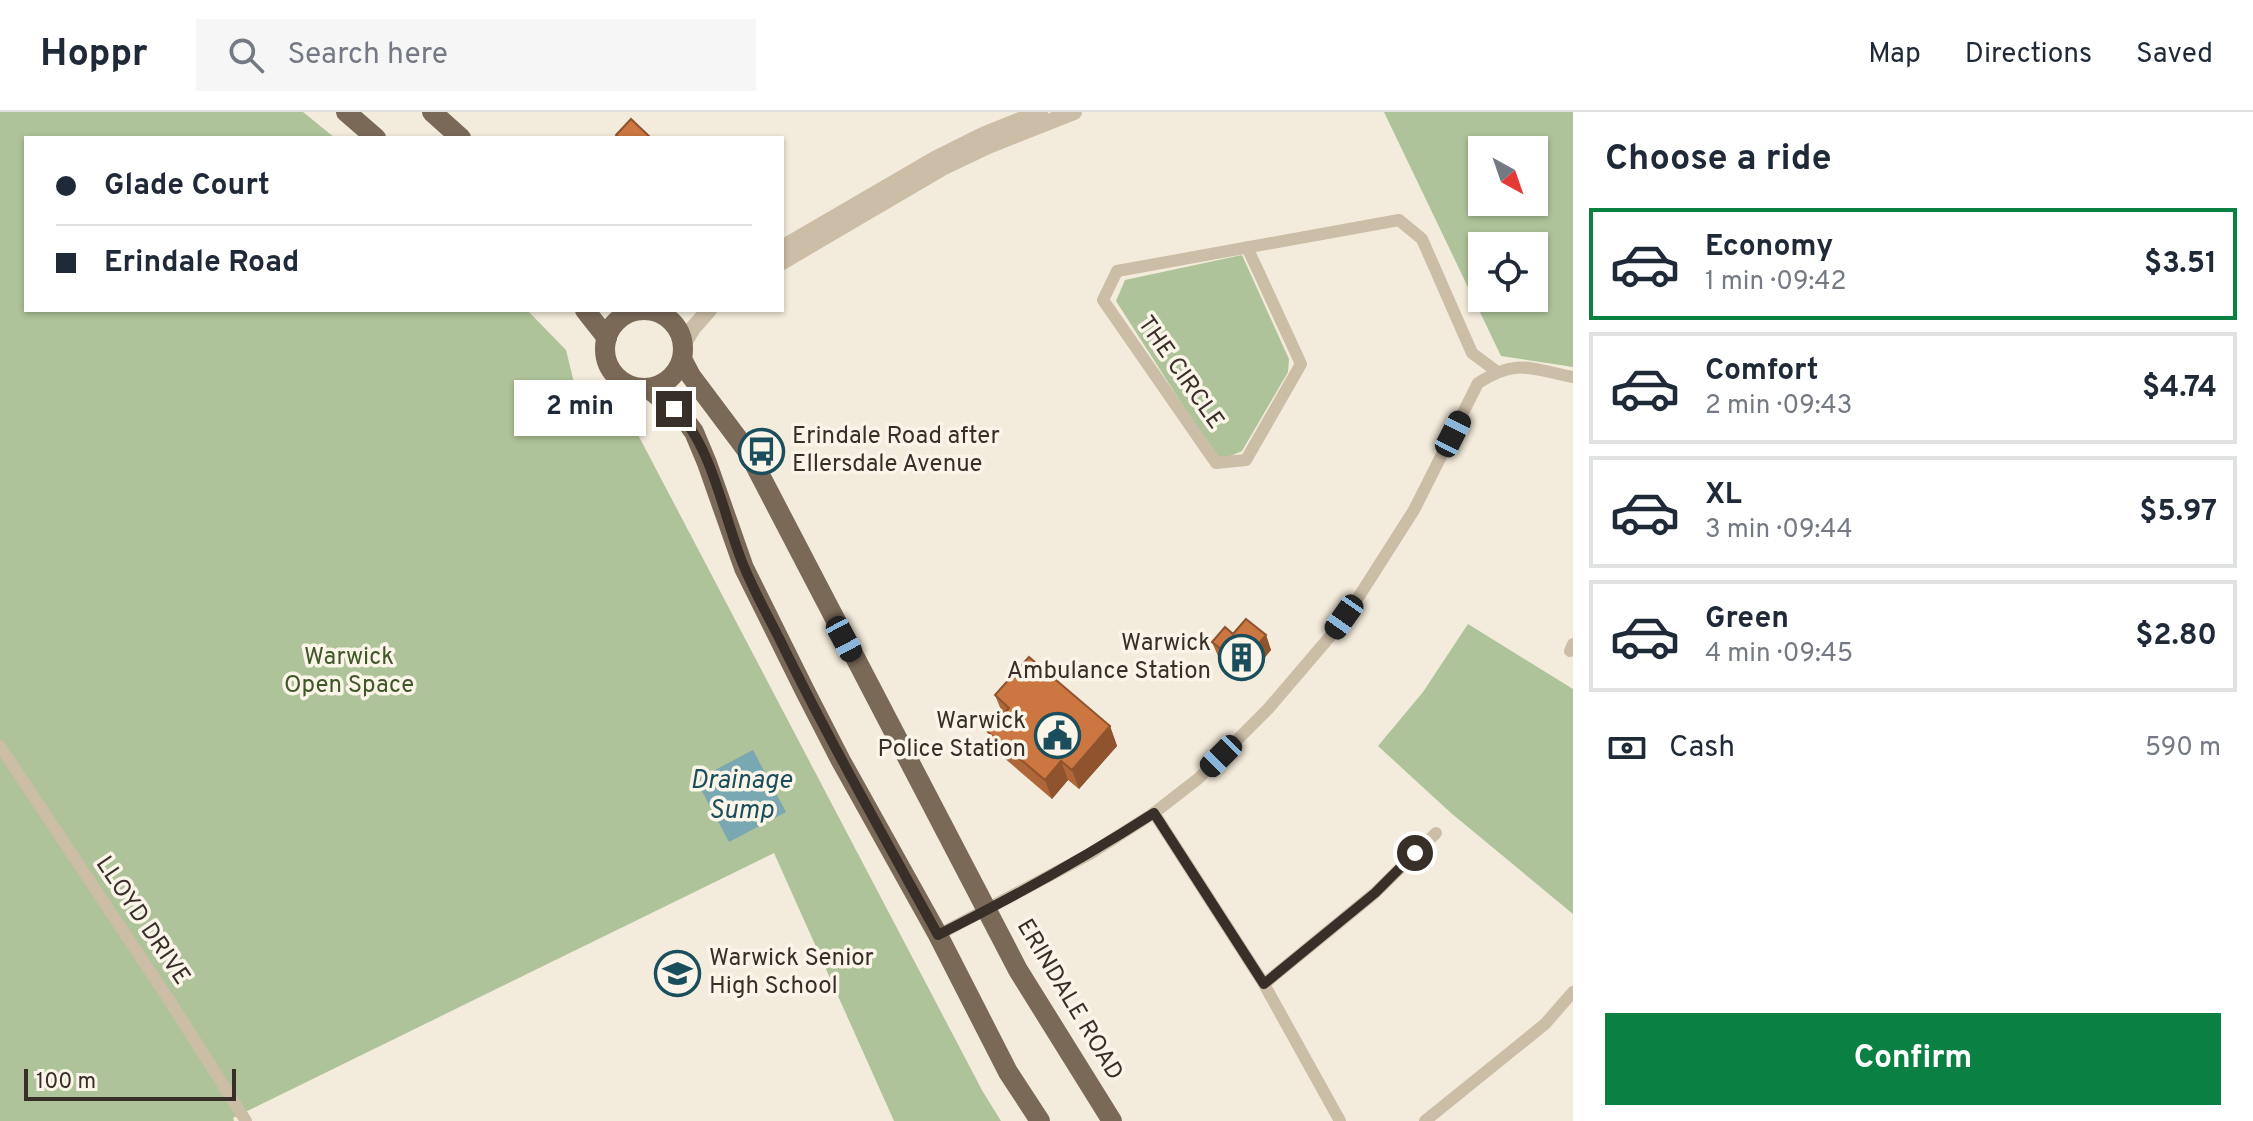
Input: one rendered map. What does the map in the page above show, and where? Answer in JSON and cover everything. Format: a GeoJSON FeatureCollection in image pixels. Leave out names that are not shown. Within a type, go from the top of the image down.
{"type":"FeatureCollection","features":[{"type":"Feature","properties":{"kind":"main road"},"geometry":{"type":"LineString","coordinates":[[346,112],[374,136]]}},
{"type":"Feature","properties":{"kind":"main road"},"geometry":{"type":"LineString","coordinates":[[432,112],[459,136]]}},
{"type":"Feature","properties":{"kind":"main road"},"geometry":{"type":"LineString","coordinates":[[587,312],[607,338]]}},
{"type":"Feature","properties":{"kind":"main road"},"geometry":{"type":"LineString","coordinates":[[633,312],[614,325],[605,350],[607,363],[623,382],[635,387],[659,385],[670,379],[677,370],[683,352]]}},
{"type":"Feature","properties":{"kind":"main road","name":"ERINDALE ROAD"},"geometry":{"type":"LineString","coordinates":[[655,312],[664,315],[680,333],[691,376],[748,452],[1018,970],[1112,1121]]}},
{"type":"Feature","properties":{"kind":"main road"},"geometry":{"type":"LineString","coordinates":[[648,388],[683,417],[694,432],[744,568],[841,761],[938,935],[1008,1072],[1040,1121]]}},
{"type":"Feature","properties":{"kind":"street"},"geometry":{"type":"LineString","coordinates":[[784,247],[935,159],[1040,112]]}},
{"type":"Feature","properties":{"kind":"street"},"geometry":{"type":"LineString","coordinates":[[784,261],[942,168],[1074,112]]}},
{"type":"Feature","properties":{"kind":"street","name":"THE CIRCLE"},"geometry":{"type":"LineString","coordinates":[[1247,247],[1301,364],[1246,460],[1216,463],[1103,300],[1117,271],[1247,247],[1399,220],[1422,239],[1472,353],[1496,371]]}},
{"type":"Feature","properties":{"kind":"street"},"geometry":{"type":"LineString","coordinates":[[683,352],[693,328],[707,312]]}},
{"type":"Feature","properties":{"kind":"street"},"geometry":{"type":"LineString","coordinates":[[938,935],[1090,854],[1154,813],[1199,778],[1268,709],[1333,633],[1414,510],[1478,383],[1496,371],[1516,366],[1573,377]]}},
{"type":"Feature","properties":{"kind":"street","name":"LLOYD DRIVE"},"geometry":{"type":"LineString","coordinates":[[0,746],[246,1121]]}},
{"type":"Feature","properties":{"kind":"street"},"geometry":{"type":"LineString","coordinates":[[1154,813],[1264,984],[1340,1121]]}},
{"type":"Feature","properties":{"kind":"street"},"geometry":{"type":"LineString","coordinates":[[1264,984],[1375,893],[1436,833]]}},
{"type":"Feature","properties":{"kind":"street"},"geometry":{"type":"LineString","coordinates":[[1425,1121],[1545,1024],[1573,992]]}},
{"type":"Feature","properties":{"kind":"green space","name":"Warwick Open Space"},"geometry":{"type":"Polygon","coordinates":[[[0,112],[303,112],[333,136],[24,136],[24,312],[529,312],[566,350],[581,411],[636,431],[1001,1121],[894,1121],[774,853],[233,1118],[234,1121],[0,1121],[0,112]]]}},
{"type":"Feature","properties":{"kind":"green space"},"geometry":{"type":"Polygon","coordinates":[[[1384,112],[1573,112],[1573,367],[1501,356],[1480,312],[1548,312],[1548,232],[1468,232],[1468,287],[1384,112]]]}},
{"type":"Feature","properties":{"kind":"green space"},"geometry":{"type":"Polygon","coordinates":[[[1242,255],[1289,359],[1288,372],[1242,451],[1226,458],[1216,457],[1116,301],[1125,280],[1242,255]]]}},
{"type":"Feature","properties":{"kind":"green space"},"geometry":{"type":"Polygon","coordinates":[[[1468,624],[1573,689],[1573,914],[1451,813],[1378,746],[1423,692],[1468,624]]]}},
{"type":"Feature","properties":{"kind":"water","name":"Drainage Sump"},"geometry":{"type":"Polygon","coordinates":[[[753,750],[786,812],[729,842],[696,780],[753,750]]]}},
{"type":"Feature","properties":{"kind":"building"},"geometry":{"type":"Polygon","coordinates":[[[631,119],[649,136],[617,136],[631,119]]]}},
{"type":"Feature","properties":{"kind":"building"},"geometry":{"type":"Polygon","coordinates":[[[1246,619],[1266,635],[1241,665],[1212,642],[1225,627],[1233,634],[1246,619]]]}},
{"type":"Feature","properties":{"kind":"building","name":"Warwick Police Station"},"geometry":{"type":"Polygon","coordinates":[[[1029,657],[1110,726],[1072,770],[1061,761],[1045,780],[988,732],[1009,708],[995,695],[1029,657]]]}},
{"type":"Feature","properties":{"kind":"place","name":"Erindale Road after Ellersdale Avenue"},"geometry":{"type":"Point","coordinates":[761,451]}},
{"type":"Feature","properties":{"kind":"place","name":"Warwick Ambulance Station"},"geometry":{"type":"Point","coordinates":[1242,658]}},
{"type":"Feature","properties":{"kind":"place","name":"Warwick Police Station"},"geometry":{"type":"Point","coordinates":[1057,736]}},
{"type":"Feature","properties":{"kind":"place","name":"Warwick Senior High School"},"geometry":{"type":"Point","coordinates":[678,973]}},
{"type":"Feature","properties":{"kind":"route"},"geometry":{"type":"LineString","coordinates":[[674,409],[694,432],[744,568],[805,691],[938,935],[1090,854],[1154,813],[1264,984],[1375,893],[1415,853]]}}]}
